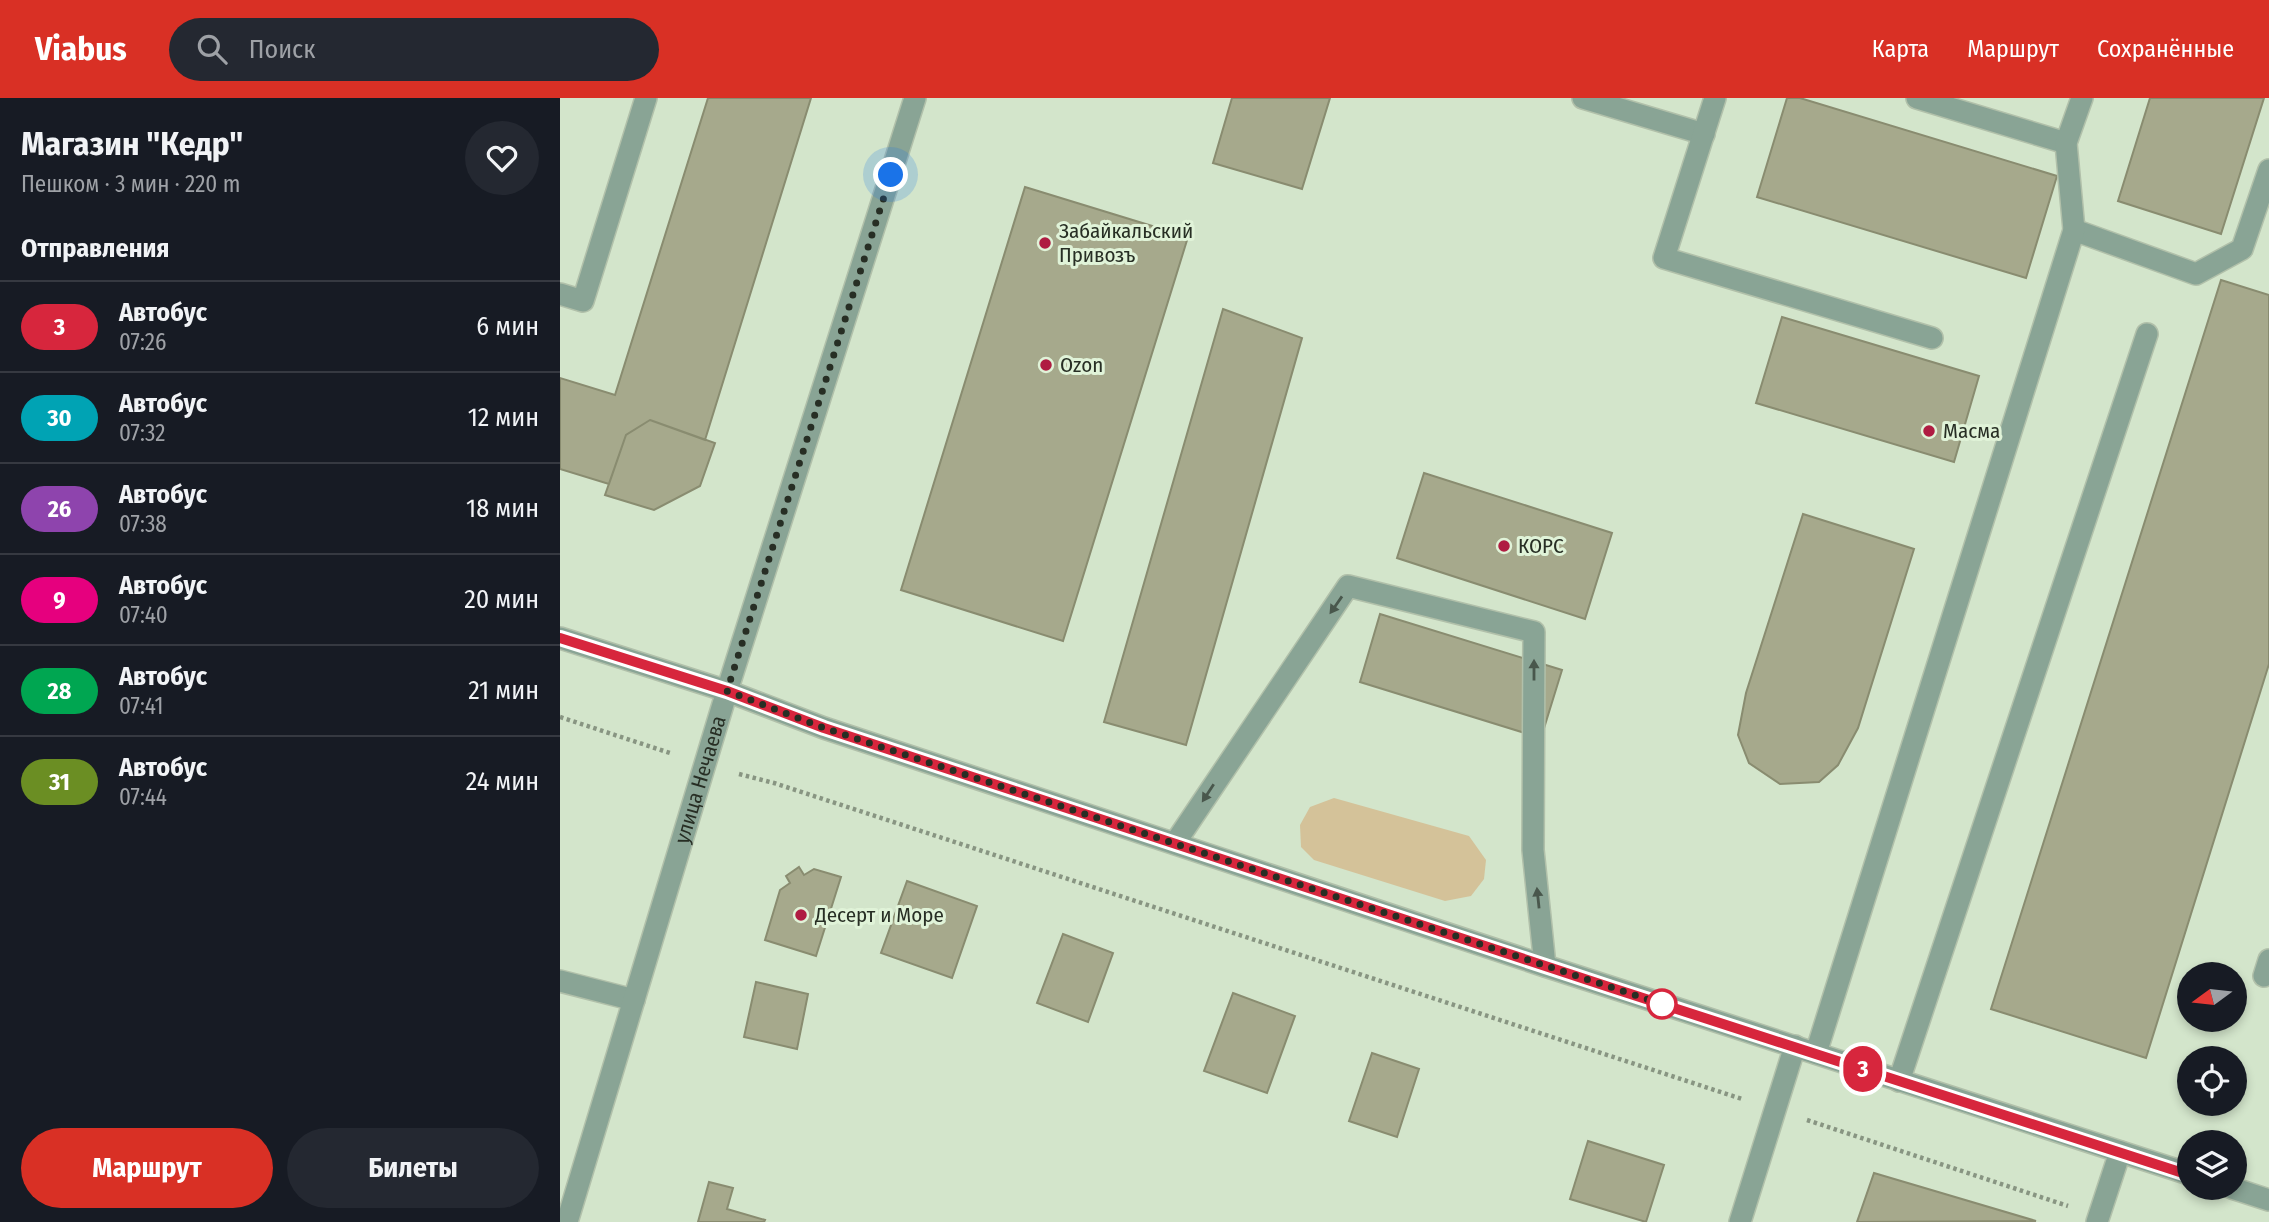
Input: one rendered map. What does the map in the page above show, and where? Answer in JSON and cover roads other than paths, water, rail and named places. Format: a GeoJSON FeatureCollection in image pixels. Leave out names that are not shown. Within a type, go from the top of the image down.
{"type":"FeatureCollection","features":[{"type":"Feature","properties":{"kind":"street"},"geometry":{"type":"LineString","coordinates":[[560,294],[583,301],[646,98]]}},
{"type":"Feature","properties":{"kind":"street","name":"улица Нечаева"},"geometry":{"type":"LineString","coordinates":[[567,1222],[727,691],[915,98]]}},
{"type":"Feature","properties":{"kind":"street"},"geometry":{"type":"LineString","coordinates":[[1583,98],[1704,134]]}},
{"type":"Feature","properties":{"kind":"street"},"geometry":{"type":"LineString","coordinates":[[1715,98],[1664,258],[1932,338]]}},
{"type":"Feature","properties":{"kind":"street"},"geometry":{"type":"LineString","coordinates":[[1917,98],[2067,144]]}},
{"type":"Feature","properties":{"kind":"street"},"geometry":{"type":"LineString","coordinates":[[1816,1053],[2074,230],[2067,144],[2082,98]]}},
{"type":"Feature","properties":{"kind":"street"},"geometry":{"type":"LineString","coordinates":[[2074,230],[2196,274],[2242,250],[2269,170]]}},
{"type":"Feature","properties":{"kind":"street"},"geometry":{"type":"LineString","coordinates":[[1899,1081],[2147,334]]}},
{"type":"Feature","properties":{"kind":"street"},"geometry":{"type":"LineString","coordinates":[[1174,844],[1348,586],[1534,632],[1533,850],[1545,966]]}},
{"type":"Feature","properties":{"kind":"street"},"geometry":{"type":"LineString","coordinates":[[560,638],[727,691],[824,728],[1174,844],[2177,1170]]}},
{"type":"Feature","properties":{"kind":"street"},"geometry":{"type":"LineString","coordinates":[[560,981],[634,1000]]}},
{"type":"Feature","properties":{"kind":"street"},"geometry":{"type":"LineString","coordinates":[[1740,1222],[1795,1046]]}},
{"type":"Feature","properties":{"kind":"street"},"geometry":{"type":"LineString","coordinates":[[2098,1219],[2120,1152]]}},
{"type":"Feature","properties":{"kind":"street"},"geometry":{"type":"LineString","coordinates":[[2247,1193],[2269,1200]]}},
{"type":"Feature","properties":{"kind":"place","name":"Забайкальский Привозъ"},"geometry":{"type":"Point","coordinates":[1045,243]}},
{"type":"Feature","properties":{"kind":"place","name":"Ozon"},"geometry":{"type":"Point","coordinates":[1046,365]}},
{"type":"Feature","properties":{"kind":"place","name":"Масма"},"geometry":{"type":"Point","coordinates":[1929,431]}},
{"type":"Feature","properties":{"kind":"place","name":"КОРС"},"geometry":{"type":"Point","coordinates":[1504,546]}},
{"type":"Feature","properties":{"kind":"place","name":"Десерт и Море"},"geometry":{"type":"Point","coordinates":[801,915]}}]}
